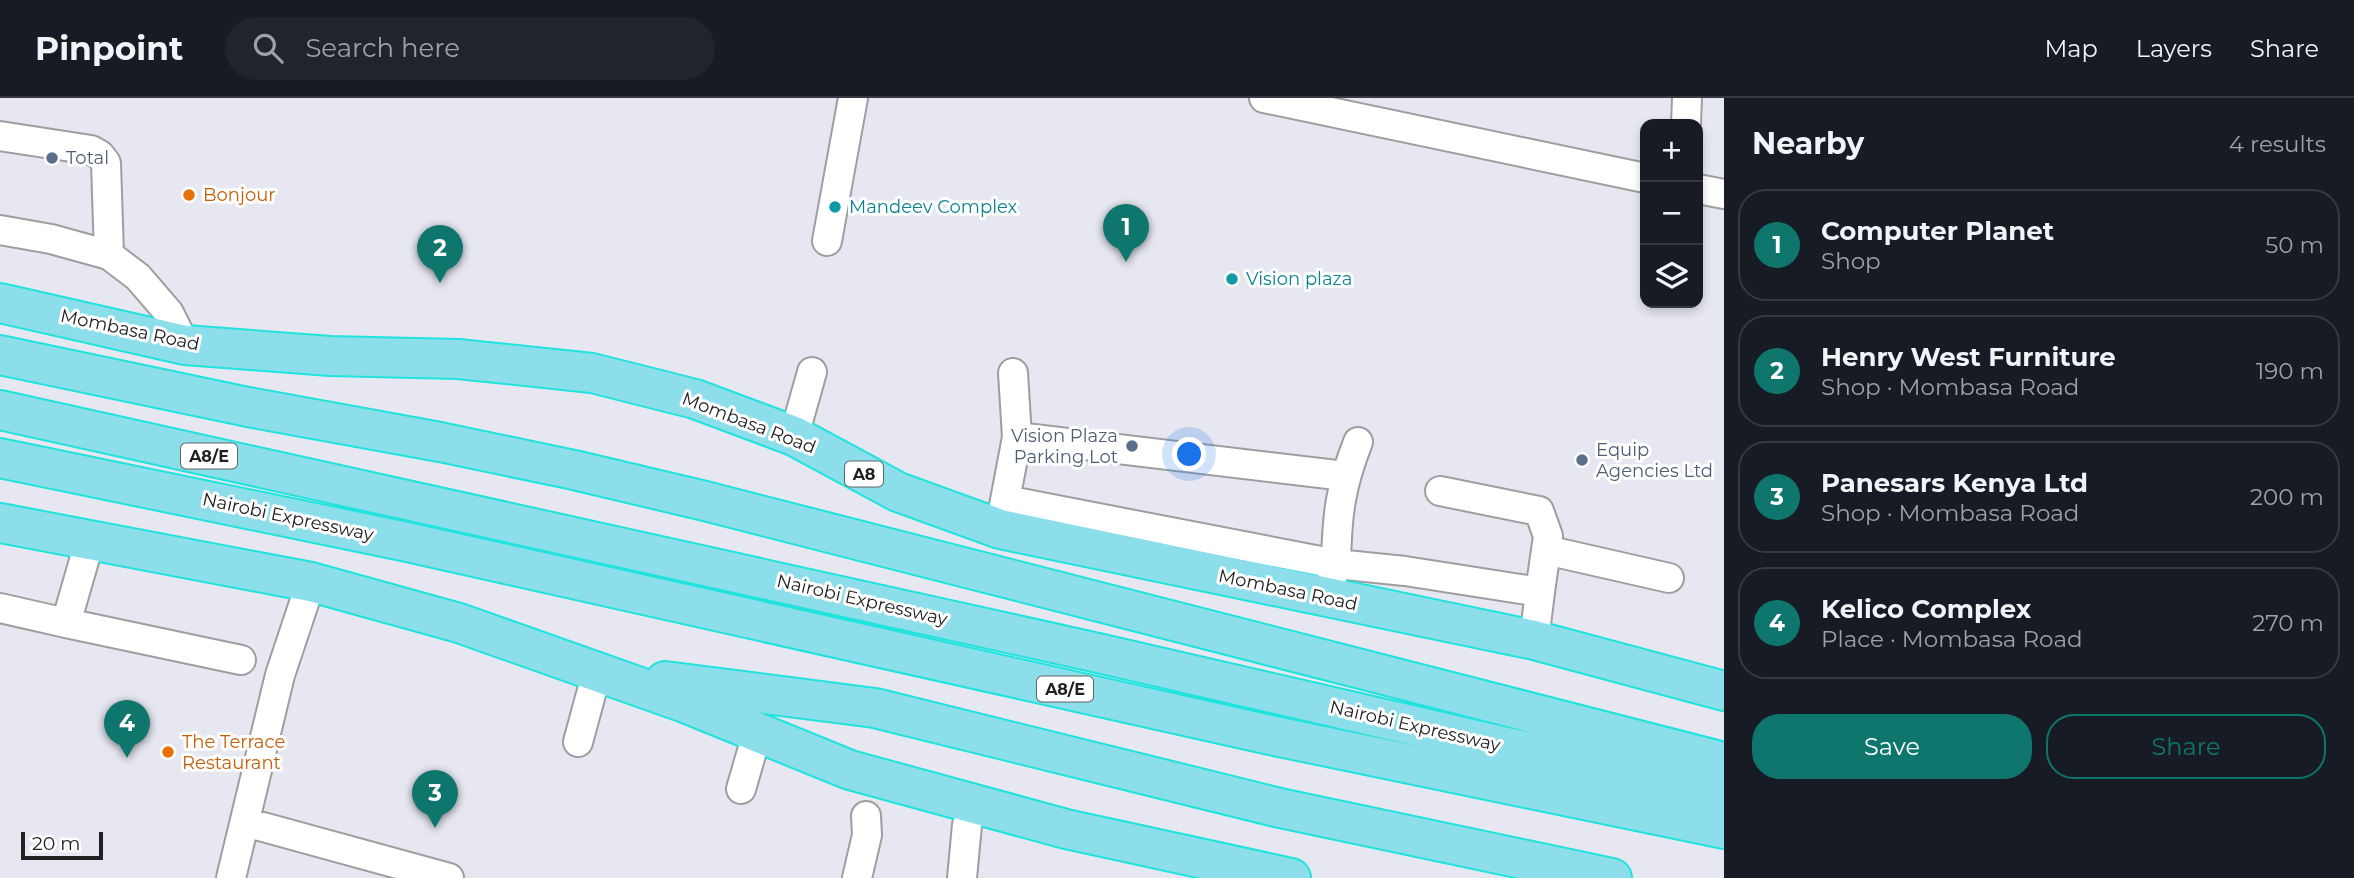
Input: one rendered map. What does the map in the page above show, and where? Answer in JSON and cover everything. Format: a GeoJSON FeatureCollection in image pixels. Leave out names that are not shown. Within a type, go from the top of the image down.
{"type":"FeatureCollection","features":[{"type":"Feature","properties":{"kind":"highway","name":"Mombasa Road"},"geometry":{"type":"LineString","coordinates":[[0,303],[185,345],[330,356],[458,359],[592,373],[695,399],[794,436],[898,492],[1331,581],[1724,691]]}},
{"type":"Feature","properties":{"kind":"highway"},"geometry":{"type":"LineString","coordinates":[[185,345],[204,366],[233,383],[314,418]]}},
{"type":"Feature","properties":{"kind":"highway"},"geometry":{"type":"LineString","coordinates":[[0,355],[248,407],[574,470],[705,501],[1724,762]]}},
{"type":"Feature","properties":{"kind":"highway","name":"Nairobi Expressway"},"geometry":{"type":"LineString","coordinates":[[0,410],[1085,650],[1502,746],[1724,791]]}},
{"type":"Feature","properties":{"kind":"highway","name":"Nairobi Expressway"},"geometry":{"type":"LineString","coordinates":[[0,458],[407,542],[1270,735],[1724,829]]}},
{"type":"Feature","properties":{"kind":"highway"},"geometry":{"type":"LineString","coordinates":[[0,523],[311,582],[458,623],[685,703],[850,771],[1066,829],[1291,878]]}},
{"type":"Feature","properties":{"kind":"highway"},"geometry":{"type":"LineString","coordinates":[[597,672],[875,708],[1280,808],[1612,878]]}},
{"type":"Feature","properties":{"kind":"lane"},"geometry":{"type":"LineString","coordinates":[[827,241],[853,98]]}},
{"type":"Feature","properties":{"kind":"lane"},"geometry":{"type":"LineString","coordinates":[[1264,98],[1353,108],[1640,177]]}},
{"type":"Feature","properties":{"kind":"lane"},"geometry":{"type":"LineString","coordinates":[[1686,119],[1687,98]]}},
{"type":"Feature","properties":{"kind":"lane"},"geometry":{"type":"LineString","coordinates":[[0,136],[91,150],[100,155],[106,163],[109,254]]}},
{"type":"Feature","properties":{"kind":"lane"},"geometry":{"type":"LineString","coordinates":[[1703,190],[1724,194]]}},
{"type":"Feature","properties":{"kind":"lane"},"geometry":{"type":"LineString","coordinates":[[0,230],[51,239],[109,254],[138,277],[169,313],[185,345]]}},
{"type":"Feature","properties":{"kind":"lane"},"geometry":{"type":"LineString","coordinates":[[794,436],[812,372]]}},
{"type":"Feature","properties":{"kind":"lane"},"geometry":{"type":"LineString","coordinates":[[1002,514],[1017,437],[1013,373]]}},
{"type":"Feature","properties":{"kind":"lane"},"geometry":{"type":"LineString","coordinates":[[1017,437],[1345,476]]}},
{"type":"Feature","properties":{"kind":"lane"},"geometry":{"type":"LineString","coordinates":[[1357,442],[1345,476],[1337,514],[1331,581],[1405,571],[1540,592]]}},
{"type":"Feature","properties":{"kind":"lane"},"geometry":{"type":"LineString","coordinates":[[1440,491],[1539,511],[1548,536],[1534,640]]}},
{"type":"Feature","properties":{"kind":"lane"},"geometry":{"type":"LineString","coordinates":[[66,623],[90,540]]}},
{"type":"Feature","properties":{"kind":"lane"},"geometry":{"type":"LineString","coordinates":[[1546,550],[1670,578]]}},
{"type":"Feature","properties":{"kind":"lane"},"geometry":{"type":"LineString","coordinates":[[231,878],[280,675],[311,582]]}},
{"type":"Feature","properties":{"kind":"lane"},"geometry":{"type":"LineString","coordinates":[[0,608],[241,660]]}},
{"type":"Feature","properties":{"kind":"lane"},"geometry":{"type":"LineString","coordinates":[[578,742],[597,672]]}},
{"type":"Feature","properties":{"kind":"lane"},"geometry":{"type":"LineString","coordinates":[[741,789],[757,734]]}},
{"type":"Feature","properties":{"kind":"lane"},"geometry":{"type":"LineString","coordinates":[[962,878],[967,825],[973,806]]}},
{"type":"Feature","properties":{"kind":"lane"},"geometry":{"type":"LineString","coordinates":[[857,878],[867,835],[866,816]]}},
{"type":"Feature","properties":{"kind":"lane"},"geometry":{"type":"LineString","coordinates":[[245,822],[449,878]]}},
{"type":"Feature","properties":{"kind":"place","name":"Total"},"geometry":{"type":"Point","coordinates":[52,158]}},
{"type":"Feature","properties":{"kind":"place","name":"Bonjour"},"geometry":{"type":"Point","coordinates":[189,195]}},
{"type":"Feature","properties":{"kind":"place","name":"Mandeev Complex"},"geometry":{"type":"Point","coordinates":[835,207]}},
{"type":"Feature","properties":{"kind":"place","name":"Computer Planet"},"geometry":{"type":"Point","coordinates":[1126,262]}},
{"type":"Feature","properties":{"kind":"place","name":"Vision plaza"},"geometry":{"type":"Point","coordinates":[1232,279]}},
{"type":"Feature","properties":{"kind":"place","name":"Henry West Furniture"},"geometry":{"type":"Point","coordinates":[440,283]}},
{"type":"Feature","properties":{"kind":"place","name":"Vision Plaza Parking Lot"},"geometry":{"type":"Point","coordinates":[1132,446]}},
{"type":"Feature","properties":{"kind":"place","name":"Equip Agencies Ltd"},"geometry":{"type":"Point","coordinates":[1582,460]}},
{"type":"Feature","properties":{"kind":"place","name":"The Terrace Restaurant"},"geometry":{"type":"Point","coordinates":[168,752]}},
{"type":"Feature","properties":{"kind":"place","name":"Kelico Complex"},"geometry":{"type":"Point","coordinates":[127,758]}},
{"type":"Feature","properties":{"kind":"place","name":"Panesars Kenya Ltd"},"geometry":{"type":"Point","coordinates":[435,828]}}]}
